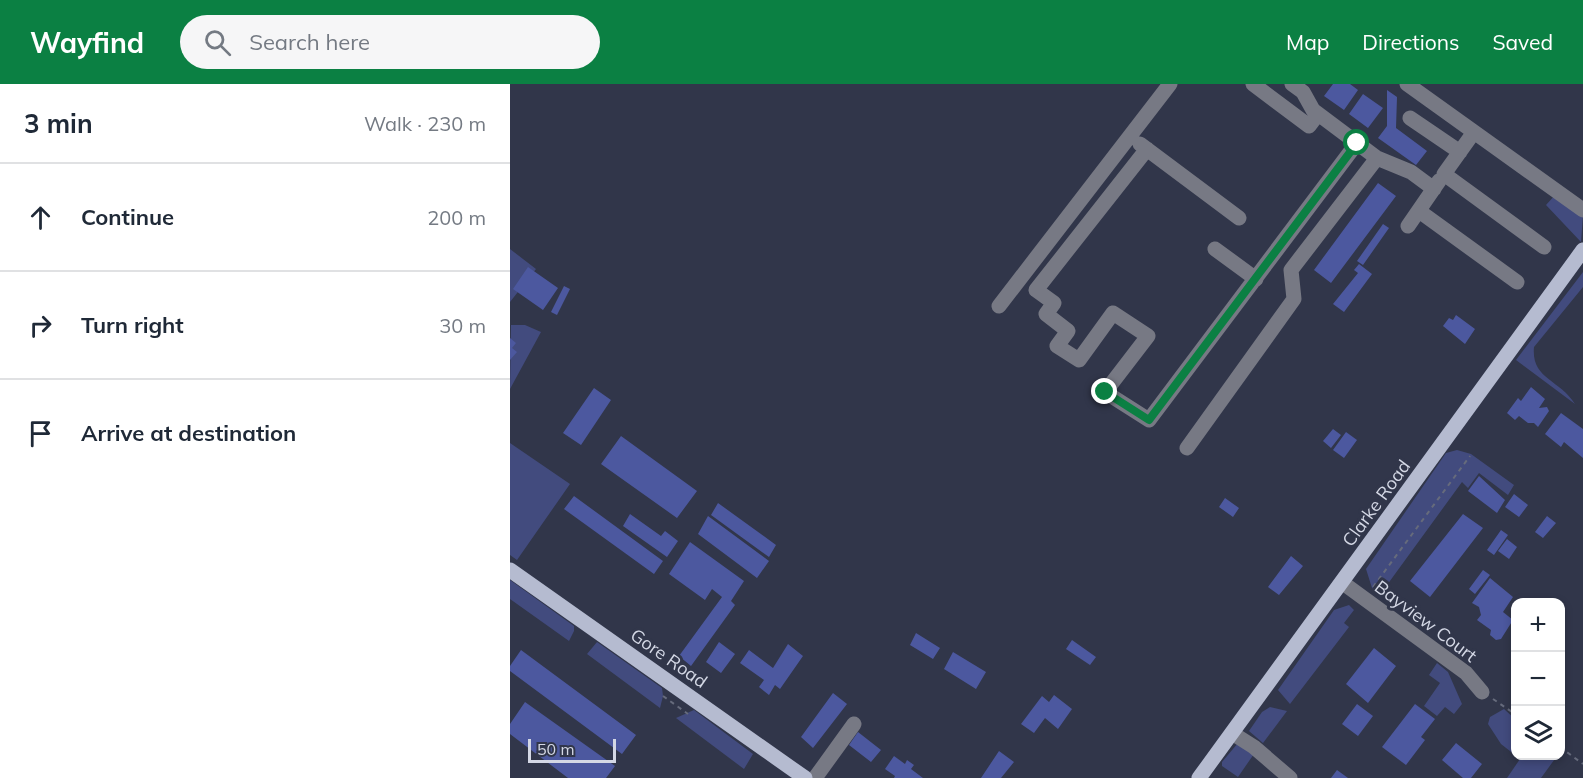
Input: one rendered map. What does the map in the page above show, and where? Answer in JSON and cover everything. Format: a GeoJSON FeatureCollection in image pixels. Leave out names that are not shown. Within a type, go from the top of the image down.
{"type":"FeatureCollection","features":[{"type":"Feature","properties":{"kind":"main road","name":"Clarke Road"},"geometry":{"type":"LineString","coordinates":[[1199,778],[1583,250]]}},
{"type":"Feature","properties":{"kind":"main road","name":"Gore Road"},"geometry":{"type":"LineString","coordinates":[[510,570],[805,778]]}},
{"type":"Feature","properties":{"kind":"street"},"geometry":{"type":"LineString","coordinates":[[999,306],[1170,84]]}},
{"type":"Feature","properties":{"kind":"street"},"geometry":{"type":"LineString","coordinates":[[1253,84],[1309,126],[1318,114]]}},
{"type":"Feature","properties":{"kind":"street"},"geometry":{"type":"LineString","coordinates":[[1407,84],[1583,210]]}},
{"type":"Feature","properties":{"kind":"street"},"geometry":{"type":"LineString","coordinates":[[1301,87],[1318,114],[1377,158],[1411,172],[1434,189]]}},
{"type":"Feature","properties":{"kind":"street"},"geometry":{"type":"LineString","coordinates":[[1410,118],[1460,152]]}},
{"type":"Feature","properties":{"kind":"street"},"geometry":{"type":"LineString","coordinates":[[1408,226],[1474,132]]}},
{"type":"Feature","properties":{"kind":"street"},"geometry":{"type":"LineString","coordinates":[[1129,136],[1239,218]]}},
{"type":"Feature","properties":{"kind":"street"},"geometry":{"type":"LineString","coordinates":[[1147,149],[1036,290],[1054,303],[1046,314],[1068,331],[1057,346],[1079,360],[1113,313],[1148,336],[1105,392],[1149,420],[1357,143]]}},
{"type":"Feature","properties":{"kind":"street"},"geometry":{"type":"LineString","coordinates":[[1187,448],[1294,299],[1291,270],[1377,158]]}},
{"type":"Feature","properties":{"kind":"street"},"geometry":{"type":"LineString","coordinates":[[1444,174],[1544,247]]}},
{"type":"Feature","properties":{"kind":"street"},"geometry":{"type":"LineString","coordinates":[[1419,211],[1518,282]]}},
{"type":"Feature","properties":{"kind":"street"},"geometry":{"type":"LineString","coordinates":[[1215,249],[1256,279]]}},
{"type":"Feature","properties":{"kind":"street","name":"Bayview Court"},"geometry":{"type":"LineString","coordinates":[[1343,583],[1466,673],[1482,692]]}},
{"type":"Feature","properties":{"kind":"street"},"geometry":{"type":"LineString","coordinates":[[815,778],[854,724]]}},
{"type":"Feature","properties":{"kind":"street"},"geometry":{"type":"LineString","coordinates":[[1232,733],[1254,747],[1290,778]]}},
{"type":"Feature","properties":{"kind":"path"},"geometry":{"type":"LineString","coordinates":[[1371,590],[1470,456]]}},
{"type":"Feature","properties":{"kind":"path"},"geometry":{"type":"LineString","coordinates":[[1482,692],[1511,711]]}},
{"type":"Feature","properties":{"kind":"path"},"geometry":{"type":"LineString","coordinates":[[1565,751],[1583,764]]}},
{"type":"Feature","properties":{"kind":"shaded area"},"geometry":{"type":"Polygon","coordinates":[[[1555,195],[1583,215],[1581,242],[1546,205],[1555,195]]]}},
{"type":"Feature","properties":{"kind":"shaded area"},"geometry":{"type":"Polygon","coordinates":[[[510,249],[536,269],[510,302],[510,249]]]}},
{"type":"Feature","properties":{"kind":"shaded area"},"geometry":{"type":"Polygon","coordinates":[[[1583,272],[1583,287],[1534,347],[1534,358],[1541,373],[1569,396],[1575,404],[1516,360],[1583,272]]]}},
{"type":"Feature","properties":{"kind":"shaded area"},"geometry":{"type":"Polygon","coordinates":[[[511,325],[525,325],[541,332],[510,389],[511,325]]]}},
{"type":"Feature","properties":{"kind":"shaded area"},"geometry":{"type":"Polygon","coordinates":[[[510,443],[570,484],[517,560],[510,555],[510,443]]]}},
{"type":"Feature","properties":{"kind":"shaded area"},"geometry":{"type":"Polygon","coordinates":[[[1457,450],[1471,454],[1514,485],[1508,495],[1479,473],[1468,488],[1462,482],[1379,596],[1372,588],[1366,569],[1446,453],[1457,450]]]}},
{"type":"Feature","properties":{"kind":"shaded area"},"geometry":{"type":"Polygon","coordinates":[[[510,580],[574,626],[569,641],[510,599],[510,580]]]}},
{"type":"Feature","properties":{"kind":"shaded area"},"geometry":{"type":"Polygon","coordinates":[[[1349,605],[1354,610],[1344,623],[1349,627],[1290,704],[1278,690],[1334,610],[1349,605]]]}},
{"type":"Feature","properties":{"kind":"shaded area"},"geometry":{"type":"Polygon","coordinates":[[[597,642],[662,688],[660,708],[587,654],[597,642]]]}},
{"type":"Feature","properties":{"kind":"shaded area"},"geometry":{"type":"Polygon","coordinates":[[[1437,663],[1448,672],[1462,704],[1454,714],[1445,707],[1437,716],[1424,706],[1440,683],[1429,675],[1437,663]]]}},
{"type":"Feature","properties":{"kind":"shaded area"},"geometry":{"type":"Polygon","coordinates":[[[1270,707],[1287,711],[1263,743],[1249,731],[1262,712],[1270,707]]]}},
{"type":"Feature","properties":{"kind":"shaded area"},"geometry":{"type":"Polygon","coordinates":[[[1504,709],[1511,715],[1511,752],[1501,744],[1488,724],[1490,717],[1504,709]]]}},
{"type":"Feature","properties":{"kind":"shaded area"},"geometry":{"type":"Polygon","coordinates":[[[694,710],[753,754],[744,769],[676,718],[694,710]]]}},
{"type":"Feature","properties":{"kind":"shaded area"},"geometry":{"type":"Polygon","coordinates":[[[1238,743],[1256,751],[1238,777],[1222,766],[1222,762],[1238,743]]]}},
{"type":"Feature","properties":{"kind":"shaded area"},"geometry":{"type":"Polygon","coordinates":[[[1519,760],[1554,760],[1541,778],[1507,778],[1519,760]]]}},
{"type":"Feature","properties":{"kind":"building"},"geometry":{"type":"Polygon","coordinates":[[[1333,84],[1350,84],[1358,90],[1344,110],[1324,96],[1333,84]]]}},
{"type":"Feature","properties":{"kind":"building"},"geometry":{"type":"Polygon","coordinates":[[[1387,90],[1397,97],[1396,128],[1427,151],[1416,165],[1378,138],[1387,126],[1387,90]]]}},
{"type":"Feature","properties":{"kind":"building"},"geometry":{"type":"Polygon","coordinates":[[[1363,94],[1383,108],[1368,128],[1349,114],[1363,94]]]}},
{"type":"Feature","properties":{"kind":"building"},"geometry":{"type":"Polygon","coordinates":[[[1378,183],[1396,196],[1331,283],[1314,270],[1378,183]]]}},
{"type":"Feature","properties":{"kind":"building"},"geometry":{"type":"Polygon","coordinates":[[[1383,224],[1389,228],[1363,265],[1357,261],[1383,224]]]}},
{"type":"Feature","properties":{"kind":"building"},"geometry":{"type":"Polygon","coordinates":[[[1359,264],[1372,274],[1344,312],[1333,304],[1358,273],[1354,270],[1359,264]]]}},
{"type":"Feature","properties":{"kind":"building"},"geometry":{"type":"Polygon","coordinates":[[[528,267],[558,288],[543,310],[513,289],[528,267]]]}},
{"type":"Feature","properties":{"kind":"building"},"geometry":{"type":"Polygon","coordinates":[[[564,286],[570,289],[557,315],[551,312],[564,286]]]}},
{"type":"Feature","properties":{"kind":"building"},"geometry":{"type":"Polygon","coordinates":[[[1456,315],[1475,329],[1465,344],[1443,326],[1449,318],[1453,320],[1456,315]]]}},
{"type":"Feature","properties":{"kind":"building"},"geometry":{"type":"Polygon","coordinates":[[[510,338],[516,343],[512,348],[517,352],[510,360],[510,338]]]}},
{"type":"Feature","properties":{"kind":"building"},"geometry":{"type":"Polygon","coordinates":[[[1531,387],[1545,399],[1539,408],[1547,407],[1549,411],[1538,427],[1519,416],[1515,420],[1507,413],[1518,398],[1521,401],[1531,387]]]}},
{"type":"Feature","properties":{"kind":"building"},"geometry":{"type":"Polygon","coordinates":[[[594,388],[611,400],[581,445],[563,433],[594,388]]]}},
{"type":"Feature","properties":{"kind":"building"},"geometry":{"type":"Polygon","coordinates":[[[1561,413],[1583,429],[1583,458],[1564,442],[1561,447],[1545,434],[1561,413]]]}},
{"type":"Feature","properties":{"kind":"building"},"geometry":{"type":"Polygon","coordinates":[[[1333,429],[1341,435],[1331,448],[1323,441],[1333,429]]]}},
{"type":"Feature","properties":{"kind":"building"},"geometry":{"type":"Polygon","coordinates":[[[1346,432],[1357,440],[1344,458],[1333,450],[1346,432]]]}},
{"type":"Feature","properties":{"kind":"building"},"geometry":{"type":"Polygon","coordinates":[[[621,436],[697,491],[677,518],[601,464],[621,436]]]}},
{"type":"Feature","properties":{"kind":"building"},"geometry":{"type":"Polygon","coordinates":[[[1479,476],[1505,500],[1497,513],[1468,491],[1479,476]]]}},
{"type":"Feature","properties":{"kind":"building"},"geometry":{"type":"Polygon","coordinates":[[[1514,494],[1528,505],[1519,517],[1505,507],[1514,494]]]}},
{"type":"Feature","properties":{"kind":"building"},"geometry":{"type":"Polygon","coordinates":[[[574,496],[663,561],[654,574],[564,509],[574,496]]]}},
{"type":"Feature","properties":{"kind":"building"},"geometry":{"type":"Polygon","coordinates":[[[1225,498],[1239,508],[1233,517],[1219,507],[1225,498]]]}},
{"type":"Feature","properties":{"kind":"building"},"geometry":{"type":"Polygon","coordinates":[[[718,503],[776,545],[769,557],[711,515],[718,503]]]}},
{"type":"Feature","properties":{"kind":"building"},"geometry":{"type":"Polygon","coordinates":[[[630,514],[661,536],[665,531],[678,541],[667,557],[623,526],[630,514]]]}},
{"type":"Feature","properties":{"kind":"building"},"geometry":{"type":"Polygon","coordinates":[[[1463,514],[1483,528],[1430,597],[1410,581],[1463,514]]]}},
{"type":"Feature","properties":{"kind":"building"},"geometry":{"type":"Polygon","coordinates":[[[708,516],[769,561],[757,578],[698,534],[708,516]]]}},
{"type":"Feature","properties":{"kind":"building"},"geometry":{"type":"Polygon","coordinates":[[[1547,516],[1556,523],[1543,538],[1535,532],[1547,516]]]}},
{"type":"Feature","properties":{"kind":"building"},"geometry":{"type":"Polygon","coordinates":[[[1501,530],[1508,535],[1494,555],[1487,550],[1501,530]]]}},
{"type":"Feature","properties":{"kind":"building"},"geometry":{"type":"Polygon","coordinates":[[[1507,539],[1517,547],[1509,559],[1498,551],[1507,539]]]}},
{"type":"Feature","properties":{"kind":"building"},"geometry":{"type":"Polygon","coordinates":[[[690,542],[744,581],[731,601],[735,605],[691,666],[679,656],[722,597],[712,589],[705,600],[669,574],[690,542]]]}},
{"type":"Feature","properties":{"kind":"building"},"geometry":{"type":"Polygon","coordinates":[[[1291,556],[1303,566],[1279,595],[1268,587],[1291,556]]]}},
{"type":"Feature","properties":{"kind":"building"},"geometry":{"type":"Polygon","coordinates":[[[1483,570],[1490,575],[1475,594],[1469,589],[1483,570]]]}},
{"type":"Feature","properties":{"kind":"building"},"geometry":{"type":"Polygon","coordinates":[[[1490,578],[1513,597],[1503,612],[1511,618],[1511,623],[1501,639],[1496,640],[1490,635],[1491,630],[1477,620],[1481,615],[1479,607],[1472,603],[1490,578]]]}},
{"type":"Feature","properties":{"kind":"building"},"geometry":{"type":"Polygon","coordinates":[[[916,633],[940,648],[933,659],[910,645],[916,633]]]}},
{"type":"Feature","properties":{"kind":"building"},"geometry":{"type":"Polygon","coordinates":[[[1072,640],[1096,657],[1090,665],[1066,649],[1072,640]]]}},
{"type":"Feature","properties":{"kind":"building"},"geometry":{"type":"Polygon","coordinates":[[[719,642],[735,654],[721,673],[706,662],[719,642]]]}},
{"type":"Feature","properties":{"kind":"building"},"geometry":{"type":"Polygon","coordinates":[[[788,644],[803,656],[780,689],[775,685],[769,695],[759,687],[764,680],[740,663],[749,650],[773,668],[788,644]]]}},
{"type":"Feature","properties":{"kind":"building"},"geometry":{"type":"Polygon","coordinates":[[[1374,648],[1396,666],[1368,703],[1346,684],[1374,648]]]}},
{"type":"Feature","properties":{"kind":"building"},"geometry":{"type":"Polygon","coordinates":[[[521,650],[636,735],[622,754],[510,671],[510,666],[521,650]]]}},
{"type":"Feature","properties":{"kind":"building"},"geometry":{"type":"Polygon","coordinates":[[[953,652],[986,672],[976,689],[944,669],[953,652]]]}},
{"type":"Feature","properties":{"kind":"building"},"geometry":{"type":"Polygon","coordinates":[[[833,693],[847,704],[813,748],[801,737],[833,693]]]}},
{"type":"Feature","properties":{"kind":"building"},"geometry":{"type":"Polygon","coordinates":[[[1054,695],[1072,709],[1058,729],[1045,718],[1034,733],[1021,724],[1042,696],[1049,702],[1054,695]]]}},
{"type":"Feature","properties":{"kind":"building"},"geometry":{"type":"Polygon","coordinates":[[[525,702],[615,766],[606,778],[568,778],[510,734],[510,724],[525,702]]]}},
{"type":"Feature","properties":{"kind":"building"},"geometry":{"type":"Polygon","coordinates":[[[1357,704],[1373,716],[1358,736],[1342,724],[1357,704]]]}},
{"type":"Feature","properties":{"kind":"building"},"geometry":{"type":"Polygon","coordinates":[[[1415,704],[1435,719],[1421,737],[1425,740],[1406,765],[1382,747],[1415,704]]]}},
{"type":"Feature","properties":{"kind":"building"},"geometry":{"type":"Polygon","coordinates":[[[858,732],[881,750],[871,762],[849,745],[858,732]]]}},
{"type":"Feature","properties":{"kind":"building"},"geometry":{"type":"Polygon","coordinates":[[[1456,743],[1482,764],[1471,778],[1463,778],[1442,760],[1456,743]]]}},
{"type":"Feature","properties":{"kind":"building"},"geometry":{"type":"Polygon","coordinates":[[[999,751],[1014,762],[1001,778],[981,778],[999,751]]]}},
{"type":"Feature","properties":{"kind":"building"},"geometry":{"type":"Polygon","coordinates":[[[894,756],[905,764],[907,760],[914,765],[911,769],[923,778],[894,778],[895,776],[885,769],[894,756]]]}},
{"type":"Feature","properties":{"kind":"building"},"geometry":{"type":"Polygon","coordinates":[[[1337,770],[1348,778],[1331,778],[1337,770]]]}},
{"type":"Feature","properties":{"kind":"route"},"geometry":{"type":"LineString","coordinates":[[1105,392],[1149,420],[1357,143]]}}]}
